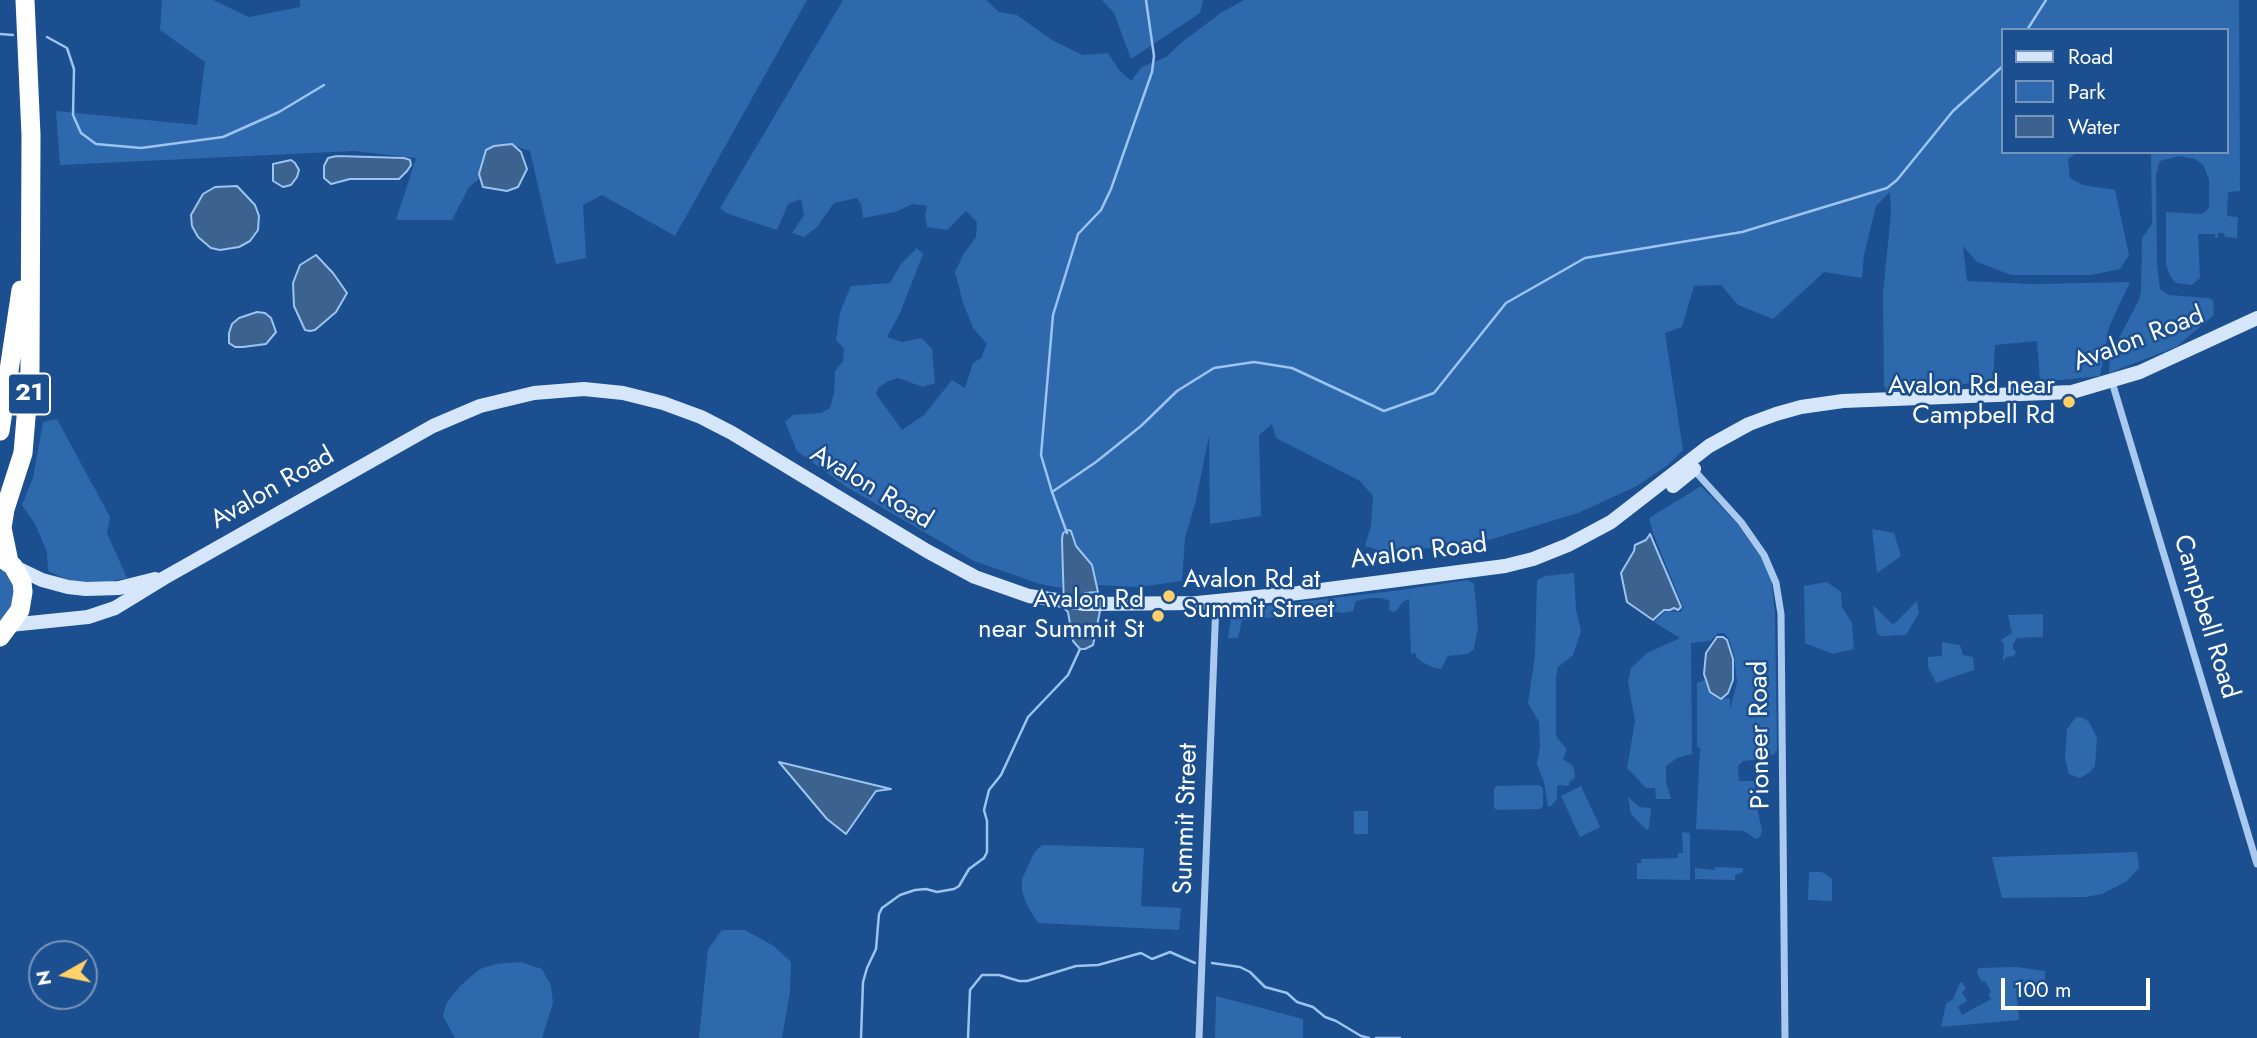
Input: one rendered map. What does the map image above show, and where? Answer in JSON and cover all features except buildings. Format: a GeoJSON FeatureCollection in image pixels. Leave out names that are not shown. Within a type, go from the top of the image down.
{"type":"FeatureCollection","features":[{"type":"Feature","properties":{"kind":"highway","name":"21"},"geometry":{"type":"LineString","coordinates":[[5,630],[16,618],[22,601],[22,582],[8,561],[2,528],[5,509],[23,453],[29,400],[30,95],[25,0]]}},
{"type":"Feature","properties":{"kind":"highway","name":"21"},"geometry":{"type":"LineString","coordinates":[[0,431],[11,369],[30,221]]}},
{"type":"Feature","properties":{"kind":"street","name":"Avalon Road"},"geometry":{"type":"LineString","coordinates":[[5,630],[97,615],[132,599],[164,578],[433,426],[467,411],[519,395],[584,389],[650,399],[701,417],[743,440],[975,577],[1028,596],[1063,603],[1161,605],[1216,602],[1505,566],[1548,554],[1636,514],[1691,465],[1749,424],[1801,407],[1865,399],[2072,392],[2112,382],[2164,362],[2257,318]]}},
{"type":"Feature","properties":{"kind":"street","name":"Campbell Road"},"geometry":{"type":"LineString","coordinates":[[2112,382],[2257,864]]}},
{"type":"Feature","properties":{"kind":"street","name":"Pioneer Road"},"geometry":{"type":"LineString","coordinates":[[1691,465],[1741,522],[1764,555],[1781,614],[1785,1038]]}},
{"type":"Feature","properties":{"kind":"street","name":"Avalon Road"},"geometry":{"type":"LineString","coordinates":[[8,561],[42,580],[86,589],[119,588],[164,578]]}},
{"type":"Feature","properties":{"kind":"street","name":"Summit Street"},"geometry":{"type":"LineString","coordinates":[[1199,1038],[1216,602]]}},
{"type":"Feature","properties":{"kind":"green space"},"geometry":{"type":"Polygon","coordinates":[[[162,0],[213,0],[249,17],[300,7],[300,0],[807,0],[675,236],[602,195],[583,205],[586,258],[556,264],[530,151],[509,144],[486,150],[479,179],[469,187],[452,220],[396,220],[416,158],[354,151],[60,165],[56,111],[197,125],[205,62],[160,30],[162,0]]]}},
{"type":"Feature","properties":{"kind":"green space"},"geometry":{"type":"Polygon","coordinates":[[[843,0],[986,0],[999,12],[1017,15],[1052,40],[1083,55],[1108,53],[1119,70],[1131,81],[1142,67],[1166,57],[1222,12],[1244,0],[2239,0],[2240,191],[2228,192],[2227,216],[2238,217],[2237,238],[2225,237],[2224,233],[2218,233],[2218,238],[2215,234],[2198,234],[2200,278],[2192,285],[2176,283],[2170,276],[2166,264],[2166,212],[2202,214],[2206,211],[2209,207],[2209,179],[2203,165],[2195,159],[2179,156],[2160,161],[2156,174],[2157,264],[2160,289],[2169,295],[2213,300],[2214,315],[2176,347],[2109,373],[2110,355],[2139,300],[2141,291],[2142,238],[2152,224],[2151,154],[2229,154],[2229,28],[2002,28],[2002,154],[2075,154],[2068,159],[2070,178],[2083,185],[2115,190],[2129,255],[2120,269],[2091,275],[2011,275],[1977,262],[1963,246],[1967,281],[2032,284],[2130,282],[2109,327],[2100,376],[2040,382],[2037,341],[1995,345],[1993,381],[1887,392],[1884,385],[1883,294],[1891,213],[1890,192],[1876,206],[1864,255],[1862,278],[1824,272],[1773,319],[1738,305],[1721,285],[1694,286],[1682,327],[1665,333],[1683,450],[1668,465],[1637,486],[1578,513],[1469,546],[1381,551],[1365,546],[1371,525],[1373,496],[1360,481],[1276,438],[1272,424],[1259,435],[1261,516],[1210,524],[1209,436],[1185,538],[1182,581],[1139,587],[1097,585],[1092,565],[1076,546],[1071,531],[1068,530],[1064,531],[1062,539],[1062,588],[1040,584],[974,561],[845,486],[797,451],[785,422],[793,415],[821,413],[830,408],[835,371],[843,361],[844,349],[836,340],[840,312],[851,286],[890,283],[901,264],[917,248],[923,254],[900,313],[887,337],[902,342],[922,338],[932,349],[935,383],[923,387],[898,378],[878,388],[876,394],[902,430],[924,415],[952,380],[965,388],[973,363],[981,358],[987,344],[973,328],[955,272],[976,237],[977,222],[966,211],[947,230],[927,227],[927,206],[913,204],[895,212],[863,218],[861,204],[857,198],[834,203],[817,227],[804,237],[792,233],[804,215],[801,199],[788,204],[777,230],[726,213],[720,208],[843,0]]]}},
{"type":"Feature","properties":{"kind":"green space"},"geometry":{"type":"Polygon","coordinates":[[[1102,0],[1203,0],[1200,13],[1131,59],[1114,13],[1102,0]]]}},
{"type":"Feature","properties":{"kind":"green space"},"geometry":{"type":"Polygon","coordinates":[[[57,419],[110,517],[107,533],[127,578],[98,584],[70,581],[48,571],[47,552],[35,524],[22,505],[33,478],[43,422],[57,419]]]}},
{"type":"Feature","properties":{"kind":"green space"},"geometry":{"type":"Polygon","coordinates":[[[1701,486],[1736,522],[1761,557],[1771,578],[1775,614],[1777,750],[1762,759],[1743,761],[1738,766],[1739,781],[1753,781],[1755,784],[1755,800],[1762,830],[1760,837],[1756,839],[1744,831],[1696,829],[1700,747],[1697,748],[1697,683],[1705,680],[1706,685],[1719,699],[1730,698],[1730,710],[1737,682],[1734,655],[1724,633],[1718,633],[1710,641],[1691,643],[1692,754],[1677,758],[1666,766],[1666,782],[1671,799],[1656,799],[1655,788],[1646,788],[1627,768],[1635,721],[1628,682],[1631,668],[1647,653],[1680,638],[1654,622],[1666,611],[1681,612],[1683,607],[1649,518],[1701,486]]]}},
{"type":"Feature","properties":{"kind":"green space"},"geometry":{"type":"Polygon","coordinates":[[[1872,529],[1894,533],[1901,556],[1877,573],[1872,529]]]}},
{"type":"Feature","properties":{"kind":"green space"},"geometry":{"type":"Polygon","coordinates":[[[0,564],[15,585],[13,607],[0,623],[0,564]]]}},
{"type":"Feature","properties":{"kind":"green space"},"geometry":{"type":"Polygon","coordinates":[[[1574,573],[1576,610],[1581,631],[1573,655],[1558,667],[1556,734],[1567,749],[1563,759],[1573,766],[1575,778],[1570,781],[1569,786],[1557,787],[1557,799],[1548,807],[1544,782],[1537,764],[1540,746],[1539,722],[1528,703],[1535,655],[1537,580],[1545,576],[1574,573]]]}},
{"type":"Feature","properties":{"kind":"green space"},"geometry":{"type":"Polygon","coordinates":[[[1468,580],[1474,584],[1478,627],[1474,649],[1468,654],[1448,656],[1441,669],[1422,662],[1416,657],[1416,653],[1411,654],[1409,599],[1393,612],[1389,610],[1390,601],[1370,598],[1356,601],[1353,611],[1342,613],[1317,608],[1298,615],[1242,620],[1238,638],[1228,638],[1232,610],[1468,580]]]}},
{"type":"Feature","properties":{"kind":"green space"},"geometry":{"type":"Polygon","coordinates":[[[1827,582],[1841,592],[1842,607],[1852,623],[1854,649],[1833,654],[1805,643],[1804,586],[1827,582]]]}},
{"type":"Feature","properties":{"kind":"green space"},"geometry":{"type":"Polygon","coordinates":[[[1917,601],[1919,613],[1906,635],[1881,636],[1877,633],[1873,605],[1893,625],[1917,601]]]}},
{"type":"Feature","properties":{"kind":"green space"},"geometry":{"type":"Polygon","coordinates":[[[2043,614],[2043,637],[2017,638],[2013,644],[2016,652],[2014,656],[2006,657],[2003,661],[2004,644],[2001,640],[2012,633],[2008,615],[2043,614]]]}},
{"type":"Feature","properties":{"kind":"green space"},"geometry":{"type":"Polygon","coordinates":[[[1942,642],[1960,645],[1963,655],[1973,657],[1974,670],[1936,683],[1928,667],[1928,657],[1942,656],[1942,642]]]}},
{"type":"Feature","properties":{"kind":"green space"},"geometry":{"type":"Polygon","coordinates":[[[2076,717],[2089,722],[2097,738],[2095,766],[2080,778],[2069,774],[2065,759],[2067,729],[2076,717]]]}},
{"type":"Feature","properties":{"kind":"green space"},"geometry":{"type":"Polygon","coordinates":[[[1539,785],[1543,788],[1543,806],[1540,809],[1494,808],[1494,789],[1497,786],[1539,785]]]}},
{"type":"Feature","properties":{"kind":"green space"},"geometry":{"type":"Polygon","coordinates":[[[1581,786],[1600,827],[1580,837],[1561,796],[1581,786]]]}},
{"type":"Feature","properties":{"kind":"green space"},"geometry":{"type":"Polygon","coordinates":[[[1628,797],[1639,807],[1651,808],[1647,830],[1631,814],[1628,797]]]}},
{"type":"Feature","properties":{"kind":"green space"},"geometry":{"type":"Polygon","coordinates":[[[1354,811],[1368,811],[1368,834],[1354,834],[1354,811]]]}},
{"type":"Feature","properties":{"kind":"green space"},"geometry":{"type":"Polygon","coordinates":[[[1682,832],[1690,833],[1690,880],[1637,879],[1637,863],[1641,863],[1641,859],[1678,858],[1678,853],[1683,853],[1682,832]]]}},
{"type":"Feature","properties":{"kind":"green space"},"geometry":{"type":"Polygon","coordinates":[[[1042,845],[1144,848],[1141,906],[1181,908],[1179,930],[1038,923],[1022,892],[1022,879],[1034,853],[1042,845]]]}},
{"type":"Feature","properties":{"kind":"green space"},"geometry":{"type":"Polygon","coordinates":[[[2137,852],[2139,868],[2127,881],[2102,894],[2085,897],[2002,898],[1992,857],[2137,852]]]}},
{"type":"Feature","properties":{"kind":"green space"},"geometry":{"type":"Polygon","coordinates":[[[1715,867],[1743,868],[1743,872],[1735,875],[1735,880],[1695,879],[1695,868],[1714,870],[1715,867]]]}},
{"type":"Feature","properties":{"kind":"green space"},"geometry":{"type":"Polygon","coordinates":[[[1809,872],[1822,872],[1832,879],[1832,901],[1808,900],[1809,872]]]}},
{"type":"Feature","properties":{"kind":"green space"},"geometry":{"type":"Polygon","coordinates":[[[722,930],[745,930],[774,946],[791,962],[790,991],[782,1038],[699,1038],[708,949],[722,930]]]}},
{"type":"Feature","properties":{"kind":"green space"},"geometry":{"type":"Polygon","coordinates":[[[521,962],[542,969],[551,986],[553,1003],[542,1038],[455,1038],[443,1016],[446,1004],[460,986],[480,969],[496,964],[521,962]]]}},
{"type":"Feature","properties":{"kind":"green space"},"geometry":{"type":"Polygon","coordinates":[[[2017,967],[2045,971],[2044,990],[2024,988],[2023,996],[2017,997],[2019,1020],[1941,1027],[1946,1004],[1953,999],[1960,983],[1962,982],[1966,989],[1962,992],[1967,1001],[1958,1007],[1962,1015],[1991,999],[1988,994],[1991,992],[1977,973],[1978,968],[2017,967]]]}},
{"type":"Feature","properties":{"kind":"green space"},"geometry":{"type":"Polygon","coordinates":[[[1216,996],[1303,1019],[1303,1038],[1215,1038],[1216,996]]]}},
{"type":"Feature","properties":{"kind":"water"},"geometry":{"type":"Polygon","coordinates":[[[512,144],[521,152],[527,169],[518,187],[507,191],[483,187],[479,174],[486,150],[512,144]]]}},
{"type":"Feature","properties":{"kind":"water"},"geometry":{"type":"Polygon","coordinates":[[[328,158],[404,158],[410,160],[411,165],[399,179],[350,179],[331,184],[324,178],[324,166],[328,158]]]}},
{"type":"Feature","properties":{"kind":"water"},"geometry":{"type":"Polygon","coordinates":[[[291,160],[299,170],[297,177],[291,185],[283,187],[273,181],[273,164],[291,160]]]}},
{"type":"Feature","properties":{"kind":"water"},"geometry":{"type":"Polygon","coordinates":[[[237,186],[255,205],[259,216],[258,230],[250,241],[239,247],[220,250],[211,248],[198,237],[192,226],[191,215],[203,194],[215,187],[237,186]]]}},
{"type":"Feature","properties":{"kind":"water"},"geometry":{"type":"Polygon","coordinates":[[[316,255],[347,293],[336,312],[315,330],[310,331],[305,330],[294,306],[293,283],[300,265],[316,255]]]}},
{"type":"Feature","properties":{"kind":"water"},"geometry":{"type":"Polygon","coordinates":[[[257,312],[265,313],[271,318],[276,332],[266,344],[235,347],[229,343],[232,324],[239,318],[257,312]]]}},
{"type":"Feature","properties":{"kind":"water"},"geometry":{"type":"Polygon","coordinates":[[[1071,531],[1076,546],[1092,565],[1098,592],[1085,593],[1085,604],[1100,611],[1093,645],[1085,649],[1080,649],[1073,641],[1068,612],[1064,608],[1062,539],[1063,533],[1071,531]]]}},
{"type":"Feature","properties":{"kind":"water"},"geometry":{"type":"Polygon","coordinates":[[[1650,534],[1681,607],[1678,610],[1664,610],[1653,620],[1627,602],[1621,573],[1635,545],[1646,540],[1650,534]]]}},
{"type":"Feature","properties":{"kind":"water"},"geometry":{"type":"Polygon","coordinates":[[[1717,637],[1727,640],[1733,659],[1733,680],[1728,693],[1721,699],[1710,692],[1704,674],[1706,653],[1717,637]]]}},
{"type":"Feature","properties":{"kind":"water"},"geometry":{"type":"Polygon","coordinates":[[[779,762],[891,789],[876,791],[846,834],[827,819],[779,762]]]}},
{"type":"Feature","properties":{"kind":"waterway"},"geometry":{"type":"LineString","coordinates":[[1067,533],[1041,455],[1053,315],[1078,234],[1101,210],[1111,189],[1152,72],[1154,56],[1146,0]]}},
{"type":"Feature","properties":{"kind":"waterway"},"geometry":{"type":"LineString","coordinates":[[2028,28],[2046,0]]}},
{"type":"Feature","properties":{"kind":"waterway"},"geometry":{"type":"LineString","coordinates":[[0,34],[13,35]]}},
{"type":"Feature","properties":{"kind":"waterway"},"geometry":{"type":"LineString","coordinates":[[47,37],[67,48],[74,69],[73,115],[81,133],[96,144],[141,148],[223,137],[279,112],[324,85]]}},
{"type":"Feature","properties":{"kind":"waterway"},"geometry":{"type":"LineString","coordinates":[[1052,492],[1096,462],[1141,426],[1177,391],[1214,368],[1254,362],[1292,368],[1384,411],[1434,393],[1506,303],[1585,258],[1742,232],[1887,188],[1897,180],[1953,111],[2002,67]]}},
{"type":"Feature","properties":{"kind":"waterway"},"geometry":{"type":"LineString","coordinates":[[861,1038],[863,982],[876,949],[882,908],[900,895],[915,890],[937,892],[954,889],[959,886],[969,869],[984,858],[987,852],[987,821],[984,810],[989,790],[1001,775],[1028,717],[1068,675],[1080,649]]}},
{"type":"Feature","properties":{"kind":"waterway"},"geometry":{"type":"LineString","coordinates":[[968,1038],[970,990],[982,975],[999,975],[1027,981],[1076,966],[1098,965],[1141,953],[1152,959],[1170,952],[1195,963]]}},
{"type":"Feature","properties":{"kind":"waterway"},"geometry":{"type":"LineString","coordinates":[[1212,963],[1240,967],[1250,972],[1265,987],[1287,993],[1297,1002],[1313,1007],[1325,1017],[1369,1038]]}},
{"type":"Feature","properties":{"kind":"waterway"},"geometry":{"type":"LineString","coordinates":[[1376,1038],[1400,1038]]}},
{"type":"Feature","properties":{"kind":"place","name":"Avalon Rd near Campbell Rd"},"geometry":{"type":"Point","coordinates":[2069,402]}},
{"type":"Feature","properties":{"kind":"place","name":"Avalon Rd at Summit Street"},"geometry":{"type":"Point","coordinates":[1169,596]}},
{"type":"Feature","properties":{"kind":"place","name":"Avalon Rd near Summit St"},"geometry":{"type":"Point","coordinates":[1158,616]}}]}
